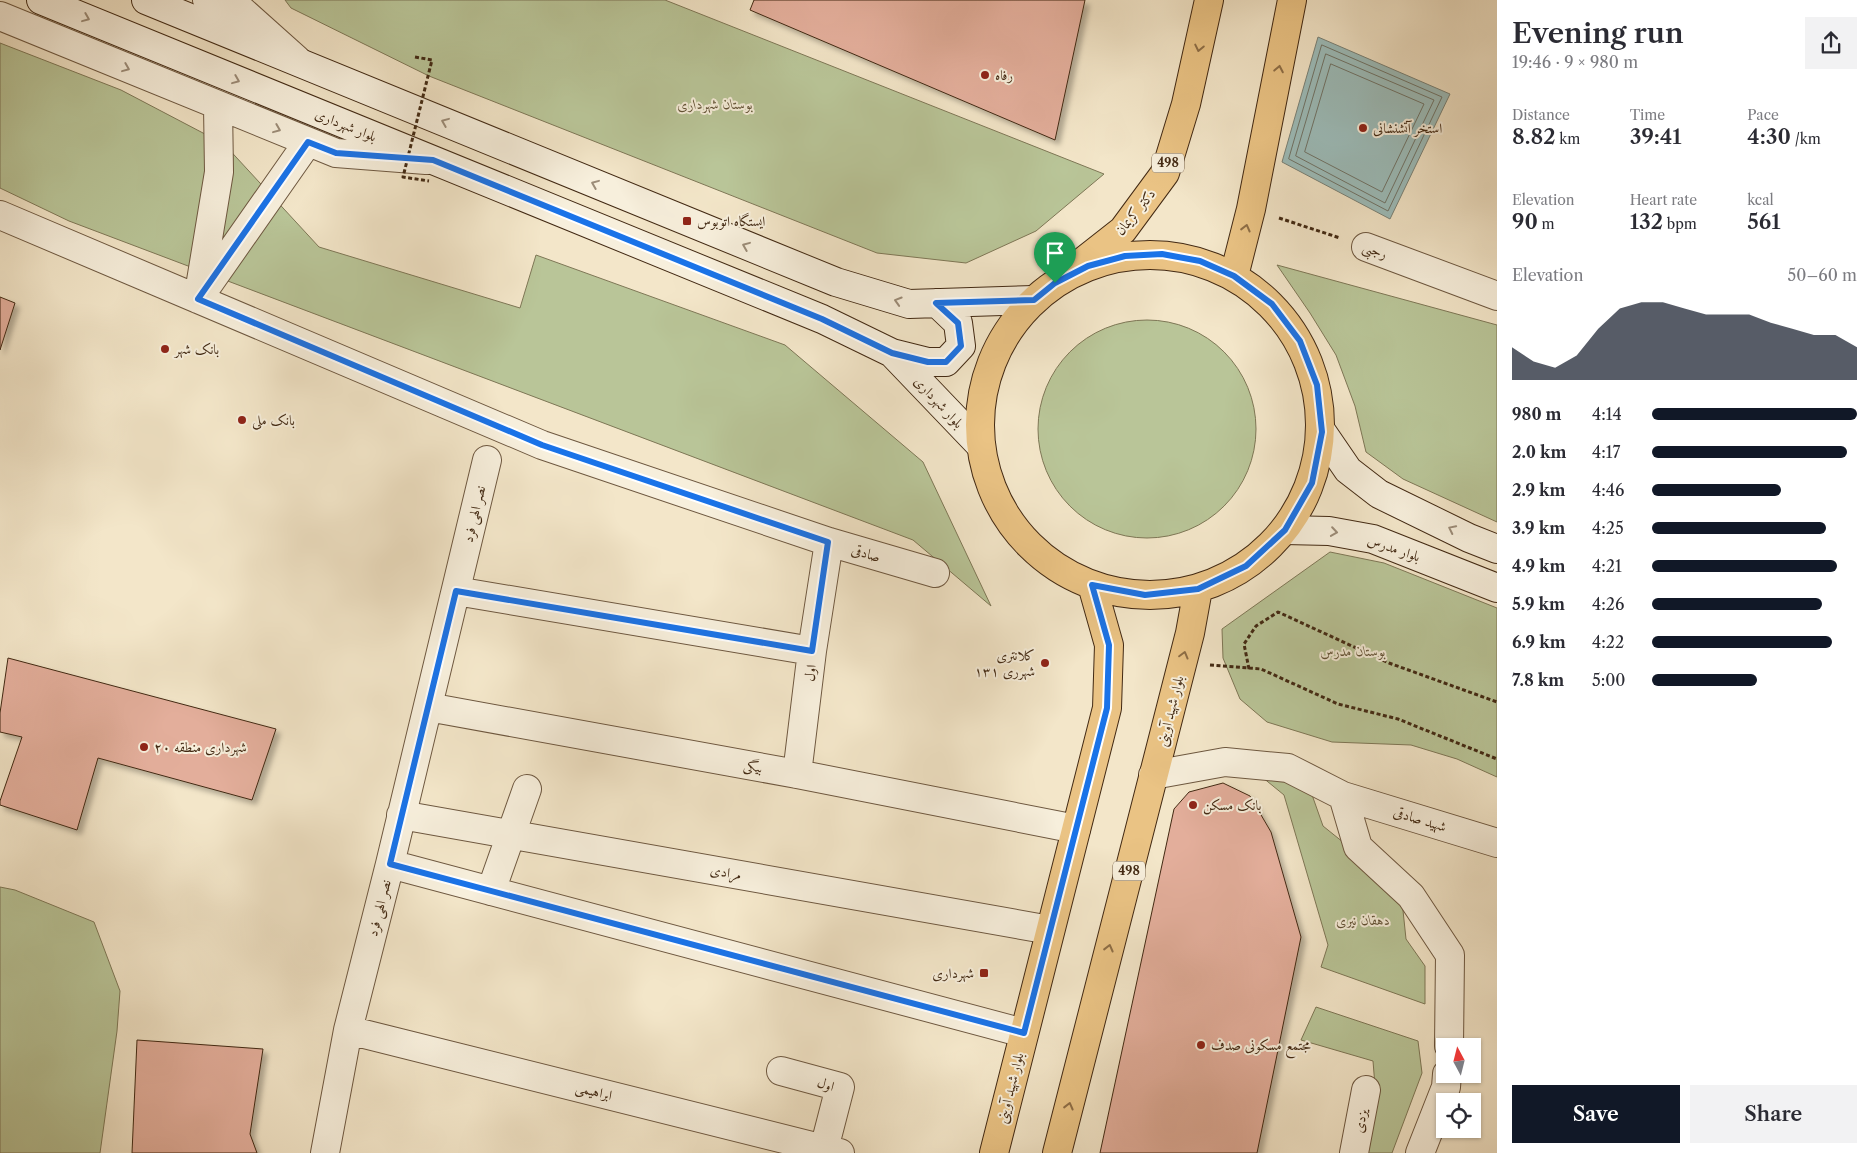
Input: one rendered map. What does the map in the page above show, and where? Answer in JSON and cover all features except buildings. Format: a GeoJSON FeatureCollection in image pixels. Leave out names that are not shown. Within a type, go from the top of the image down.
{"type":"FeatureCollection","features":[{"type":"Feature","properties":{"kind":"main road","name":"دکتر کریمان"},"geometry":{"type":"LineString","coordinates":[[1055,283],[1123,230],[1165,173],[1186,104],[1209,0]]}},
{"type":"Feature","properties":{"kind":"main road"},"geometry":{"type":"LineString","coordinates":[[1234,276],[1251,209],[1292,0]]}},
{"type":"Feature","properties":{"kind":"main road"},"geometry":{"type":"LineString","coordinates":[[1162,254],[1200,261],[1234,276],[1272,304],[1300,341],[1317,385],[1322,432],[1312,483],[1285,530],[1246,566],[1198,589],[1145,595],[1092,585],[1051,564],[1017,531],[992,491],[980,446],[980,406],[990,367],[1008,330],[1034,300],[1055,283],[1088,266],[1125,256],[1162,254]]}},
{"type":"Feature","properties":{"kind":"main road","name":"بلوار شهید آوینی"},"geometry":{"type":"LineString","coordinates":[[994,1153],[1107,708],[1109,645],[1092,585]]}},
{"type":"Feature","properties":{"kind":"main road","name":"بلوار شهید آوینی"},"geometry":{"type":"LineString","coordinates":[[1057,1153],[1190,634],[1198,589]]}},
{"type":"Feature","properties":{"kind":"street","name":"بلوار شهرداری"},"geometry":{"type":"LineString","coordinates":[[41,0],[431,171],[822,319],[892,353],[980,446]]}},
{"type":"Feature","properties":{"kind":"street"},"geometry":{"type":"LineString","coordinates":[[146,0],[836,282],[909,304],[1034,300]]}},
{"type":"Feature","properties":{"kind":"street"},"geometry":{"type":"LineString","coordinates":[[207,0],[302,64]]}},
{"type":"Feature","properties":{"kind":"street"},"geometry":{"type":"LineString","coordinates":[[230,0],[302,64]]}},
{"type":"Feature","properties":{"kind":"street"},"geometry":{"type":"LineString","coordinates":[[0,16],[336,153],[431,171]]}},
{"type":"Feature","properties":{"kind":"street"},"geometry":{"type":"LineString","coordinates":[[198,299],[219,172],[218,106]]}},
{"type":"Feature","properties":{"kind":"street"},"geometry":{"type":"LineString","coordinates":[[198,299],[308,142]]}},
{"type":"Feature","properties":{"kind":"street","name":"صادقی"},"geometry":{"type":"LineString","coordinates":[[0,215],[542,445],[828,542],[935,573]]}},
{"type":"Feature","properties":{"kind":"street","name":"رجبی"},"geometry":{"type":"LineString","coordinates":[[1366,247],[1497,296]]}},
{"type":"Feature","properties":{"kind":"street"},"geometry":{"type":"LineString","coordinates":[[892,353],[928,362],[946,362],[961,346],[958,323],[936,303]]}},
{"type":"Feature","properties":{"kind":"street"},"geometry":{"type":"LineString","coordinates":[[1322,432],[1348,470],[1379,494],[1469,538],[1497,549]]}},
{"type":"Feature","properties":{"kind":"street","name":"نصر الهی فرد"},"geometry":{"type":"LineString","coordinates":[[324,1153],[348,1030],[487,460]]}},
{"type":"Feature","properties":{"kind":"street","name":"بلوار مدرس"},"geometry":{"type":"LineString","coordinates":[[1285,530],[1329,531],[1373,539],[1497,588]]}},
{"type":"Feature","properties":{"kind":"street","name":"اول"},"geometry":{"type":"LineString","coordinates":[[797,774],[828,542]]}},
{"type":"Feature","properties":{"kind":"street"},"geometry":{"type":"LineString","coordinates":[[456,591],[812,651]]}},
{"type":"Feature","properties":{"kind":"street","name":"بیگی"},"geometry":{"type":"LineString","coordinates":[[428,707],[797,774],[1076,829]]}},
{"type":"Feature","properties":{"kind":"street","name":"شهید صادقی"},"geometry":{"type":"LineString","coordinates":[[1153,775],[1225,762],[1288,768],[1342,796],[1497,843]]}},
{"type":"Feature","properties":{"kind":"street"},"geometry":{"type":"LineString","coordinates":[[491,891],[527,789]]}},
{"type":"Feature","properties":{"kind":"street"},"geometry":{"type":"LineString","coordinates":[[1342,796],[1358,847],[1411,896],[1450,955],[1449,1038]]}},
{"type":"Feature","properties":{"kind":"street","name":"مرادی"},"geometry":{"type":"LineString","coordinates":[[401,815],[1050,930]]}},
{"type":"Feature","properties":{"kind":"street"},"geometry":{"type":"LineString","coordinates":[[390,864],[1024,1033]]}},
{"type":"Feature","properties":{"kind":"street","name":"ابراهیمی"},"geometry":{"type":"LineString","coordinates":[[348,1030],[832,1151]]}},
{"type":"Feature","properties":{"kind":"street","name":"اول"},"geometry":{"type":"LineString","coordinates":[[781,1071],[840,1087],[832,1151]]}},
{"type":"Feature","properties":{"kind":"street"},"geometry":{"type":"LineString","coordinates":[[1420,1153],[1446,1083]]}},
{"type":"Feature","properties":{"kind":"street","name":"یزدی"},"geometry":{"type":"LineString","coordinates":[[1354,1153],[1366,1090]]}},
{"type":"Feature","properties":{"kind":"path"},"geometry":{"type":"LineString","coordinates":[[415,57],[432,60],[403,177],[431,171]]}},
{"type":"Feature","properties":{"kind":"path","name":"رجبی"},"geometry":{"type":"LineString","coordinates":[[1251,209],[1366,247]]}},
{"type":"Feature","properties":{"kind":"path"},"geometry":{"type":"LineString","coordinates":[[1249,668],[1244,644],[1256,626],[1278,612],[1389,663],[1497,702]]}},
{"type":"Feature","properties":{"kind":"path"},"geometry":{"type":"LineString","coordinates":[[1204,664],[1261,669],[1338,704],[1398,720],[1497,759]]}},
{"type":"Feature","properties":{"kind":"green space","name":"بوستان شهرداری"},"geometry":{"type":"Polygon","coordinates":[[[285,0],[665,0],[1104,174],[1036,231],[966,263],[877,253],[429,76],[291,8],[285,0]]]}},
{"type":"Feature","properties":{"kind":"green space"},"geometry":{"type":"Polygon","coordinates":[[[0,43],[121,90],[224,144],[319,247],[520,308],[536,255],[785,345],[923,462],[991,606],[913,540],[69,221],[0,188],[0,43]]]}},
{"type":"Feature","properties":{"kind":"green space"},"geometry":{"type":"Polygon","coordinates":[[[1277,265],[1497,325],[1497,522],[1403,479],[1366,452],[1355,406],[1336,355],[1277,265]]]}},
{"type":"Feature","properties":{"kind":"green space"},"geometry":{"type":"Polygon","coordinates":[[[1147,320],[1168,322],[1189,328],[1208,338],[1224,352],[1238,368],[1248,387],[1254,408],[1256,429],[1254,450],[1248,471],[1238,490],[1224,506],[1208,520],[1189,530],[1168,536],[1147,538],[1126,536],[1105,530],[1086,520],[1070,506],[1056,490],[1046,471],[1040,450],[1038,429],[1040,408],[1046,387],[1056,368],[1070,352],[1086,338],[1105,328],[1126,322],[1147,320]]]}},
{"type":"Feature","properties":{"kind":"green space","name":"بوستان مدرس"},"geometry":{"type":"Polygon","coordinates":[[[1330,552],[1384,563],[1497,608],[1497,777],[1457,759],[1411,745],[1332,742],[1267,722],[1240,699],[1223,658],[1222,629],[1330,552]]]}},
{"type":"Feature","properties":{"kind":"green space","name":"دهقان نیری"},"geometry":{"type":"Polygon","coordinates":[[[1288,776],[1311,792],[1323,826],[1354,851],[1402,901],[1406,939],[1425,966],[1425,1004],[1321,967],[1328,945],[1284,795],[1262,777],[1288,776]]]}},
{"type":"Feature","properties":{"kind":"green space"},"geometry":{"type":"Polygon","coordinates":[[[0,887],[15,890],[94,922],[120,991],[117,1031],[100,1153],[0,1153],[0,887]]]}},
{"type":"Feature","properties":{"kind":"green space"},"geometry":{"type":"Polygon","coordinates":[[[1316,1007],[1418,1041],[1422,1073],[1392,1153],[1363,1153],[1375,1086],[1373,1061],[1301,1040],[1316,1007]]]}},
{"type":"Feature","properties":{"kind":"water","name":"استخر آتشنشانی"},"geometry":{"type":"Polygon","coordinates":[[[1318,37],[1450,94],[1390,219],[1282,162],[1318,37]]]}},
{"type":"Feature","properties":{"kind":"place","name":"رفاه"},"geometry":{"type":"Point","coordinates":[985,75]}},
{"type":"Feature","properties":{"kind":"place","name":"استخر آتشنشانی"},"geometry":{"type":"Point","coordinates":[1363,128]}},
{"type":"Feature","properties":{"kind":"place","name":"ایستگاه اتوبوس"},"geometry":{"type":"Point","coordinates":[687,221]}},
{"type":"Feature","properties":{"kind":"place","name":"بانک شهر"},"geometry":{"type":"Point","coordinates":[165,349]}},
{"type":"Feature","properties":{"kind":"place","name":"بانک ملی"},"geometry":{"type":"Point","coordinates":[242,420]}},
{"type":"Feature","properties":{"kind":"place","name":"کلانتری ۱۳۱ شهرری"},"geometry":{"type":"Point","coordinates":[1045,663]}},
{"type":"Feature","properties":{"kind":"place","name":"شهرداری منطقه ۲۰"},"geometry":{"type":"Point","coordinates":[144,747]}},
{"type":"Feature","properties":{"kind":"place","name":"بانک مسکن"},"geometry":{"type":"Point","coordinates":[1193,805]}},
{"type":"Feature","properties":{"kind":"place","name":"شهرداری"},"geometry":{"type":"Point","coordinates":[984,973]}},
{"type":"Feature","properties":{"kind":"place","name":"مجتمع مسکونی صدف"},"geometry":{"type":"Point","coordinates":[1201,1045]}},
{"type":"Feature","properties":{"kind":"route"},"geometry":{"type":"LineString","coordinates":[[308,142],[336,153],[433,160],[822,319],[892,353],[928,362],[946,362],[961,346],[958,323],[936,303],[1034,300],[1055,283],[1088,266],[1125,256],[1162,254],[1200,261],[1234,276],[1272,304],[1300,341],[1317,385],[1322,432],[1312,483],[1285,530],[1246,566],[1198,589],[1145,595],[1092,585],[1109,645],[1107,708],[1024,1033],[390,864],[456,591],[812,651],[828,542],[542,445],[198,299],[308,142]]}}]}
